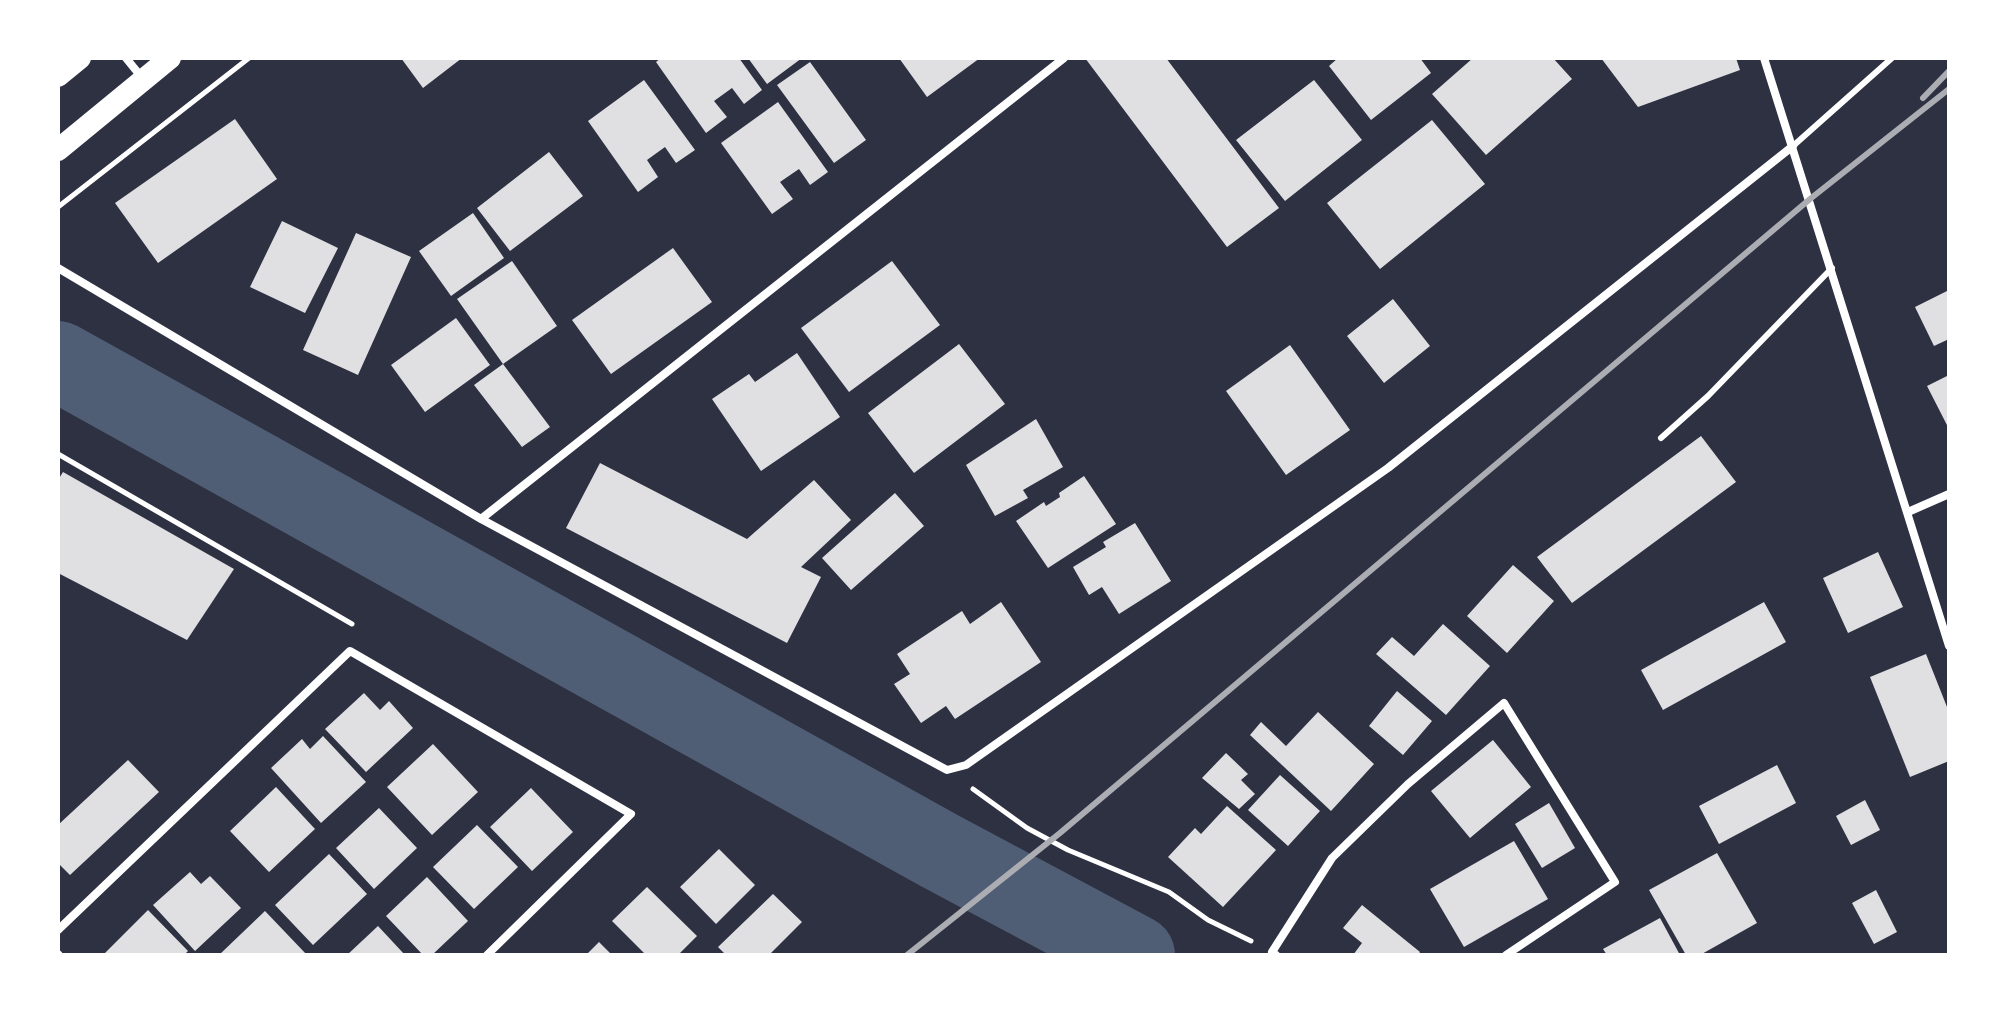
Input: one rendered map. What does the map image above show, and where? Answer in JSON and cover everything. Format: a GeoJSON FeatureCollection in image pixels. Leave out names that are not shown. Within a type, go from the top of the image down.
{"type":"FeatureCollection","features":[{"type":"Feature","properties":{"kind":"highway"},"geometry":{"type":"LineString","coordinates":[[58,76],[80,58]]}},
{"type":"Feature","properties":{"kind":"highway"},"geometry":{"type":"LineString","coordinates":[[58,150],[170,58]]}},
{"type":"Feature","properties":{"kind":"street"},"geometry":{"type":"LineString","coordinates":[[126,58],[144,79]]}},
{"type":"Feature","properties":{"kind":"street"},"geometry":{"type":"LineString","coordinates":[[481,519],[1064,58]]}},
{"type":"Feature","properties":{"kind":"street"},"geometry":{"type":"LineString","coordinates":[[1764,58],[1949,646]]}},
{"type":"Feature","properties":{"kind":"street"},"geometry":{"type":"LineString","coordinates":[[58,268],[481,519],[947,770],[966,765],[1388,468],[1793,146]]}},
{"type":"Feature","properties":{"kind":"street"},"geometry":{"type":"LineString","coordinates":[[1908,512],[1949,494]]}},
{"type":"Feature","properties":{"kind":"street"},"geometry":{"type":"LineString","coordinates":[[58,930],[350,651],[631,814],[487,955]]}},
{"type":"Feature","properties":{"kind":"street"},"geometry":{"type":"LineString","coordinates":[[1274,954],[1332,858],[1408,784],[1504,703],[1615,882],[1506,955]]}},
{"type":"Feature","properties":{"kind":"lane"},"geometry":{"type":"LineString","coordinates":[[1793,146],[1892,58]]}},
{"type":"Feature","properties":{"kind":"lane"},"geometry":{"type":"LineString","coordinates":[[1661,438],[1708,396],[1832,268]]}},
{"type":"Feature","properties":{"kind":"path"},"geometry":{"type":"LineString","coordinates":[[58,207],[249,58]]}},
{"type":"Feature","properties":{"kind":"path"},"geometry":{"type":"LineString","coordinates":[[58,454],[363,631],[350,651]]}},
{"type":"Feature","properties":{"kind":"path"},"geometry":{"type":"LineString","coordinates":[[947,770],[1027,828],[1169,892],[1208,920],[1274,954]]}},
{"type":"Feature","properties":{"kind":"building"},"geometry":{"type":"Polygon","coordinates":[[[401,58],[462,58],[423,88],[401,58]]]}},
{"type":"Feature","properties":{"kind":"building"},"geometry":{"type":"Polygon","coordinates":[[[661,58],[739,58],[762,90],[744,104],[732,88],[714,101],[727,117],[706,133],[656,62],[661,58]]]}},
{"type":"Feature","properties":{"kind":"building"},"geometry":{"type":"Polygon","coordinates":[[[748,58],[802,58],[767,84],[748,58]]]}},
{"type":"Feature","properties":{"kind":"building"},"geometry":{"type":"Polygon","coordinates":[[[899,58],[980,58],[927,97],[899,58]]]}},
{"type":"Feature","properties":{"kind":"building"},"geometry":{"type":"Polygon","coordinates":[[[1085,58],[1166,58],[1279,208],[1227,247],[1085,58]]]}},
{"type":"Feature","properties":{"kind":"building"},"geometry":{"type":"Polygon","coordinates":[[[1338,58],[1420,58],[1431,73],[1371,120],[1329,66],[1338,58]]]}},
{"type":"Feature","properties":{"kind":"building"},"geometry":{"type":"Polygon","coordinates":[[[1473,58],[1553,58],[1572,79],[1486,155],[1432,94],[1473,58]]]}},
{"type":"Feature","properties":{"kind":"building"},"geometry":{"type":"Polygon","coordinates":[[[1601,58],[1736,58],[1740,70],[1638,107],[1601,58]]]}},
{"type":"Feature","properties":{"kind":"building"},"geometry":{"type":"Polygon","coordinates":[[[810,62],[866,140],[834,163],[777,85],[810,62]]]}},
{"type":"Feature","properties":{"kind":"building"},"geometry":{"type":"Polygon","coordinates":[[[644,80],[695,150],[676,163],[665,147],[647,160],[658,177],[638,192],[588,121],[644,80]]]}},
{"type":"Feature","properties":{"kind":"building"},"geometry":{"type":"Polygon","coordinates":[[[1314,80],[1362,140],[1285,201],[1236,140],[1314,80]]]}},
{"type":"Feature","properties":{"kind":"building"},"geometry":{"type":"Polygon","coordinates":[[[778,102],[828,172],[810,185],[799,169],[780,182],[793,199],[772,214],[721,143],[778,102]]]}},
{"type":"Feature","properties":{"kind":"building"},"geometry":{"type":"Polygon","coordinates":[[[235,119],[277,179],[158,263],[115,203],[235,119]]]}},
{"type":"Feature","properties":{"kind":"building"},"geometry":{"type":"Polygon","coordinates":[[[1432,120],[1485,184],[1380,269],[1327,203],[1432,120]]]}},
{"type":"Feature","properties":{"kind":"building"},"geometry":{"type":"Polygon","coordinates":[[[549,152],[583,196],[510,251],[477,208],[549,152]]]}},
{"type":"Feature","properties":{"kind":"building"},"geometry":{"type":"Polygon","coordinates":[[[473,213],[504,258],[451,296],[419,251],[473,213]]]}},
{"type":"Feature","properties":{"kind":"building"},"geometry":{"type":"Polygon","coordinates":[[[282,221],[338,248],[305,313],[250,287],[282,221]]]}},
{"type":"Feature","properties":{"kind":"building"},"geometry":{"type":"Polygon","coordinates":[[[356,233],[411,257],[358,375],[303,350],[356,233]]]}},
{"type":"Feature","properties":{"kind":"building"},"geometry":{"type":"Polygon","coordinates":[[[673,248],[712,302],[611,374],[572,320],[673,248]]]}},
{"type":"Feature","properties":{"kind":"building"},"geometry":{"type":"Polygon","coordinates":[[[512,261],[557,326],[503,364],[457,299],[512,261]]]}},
{"type":"Feature","properties":{"kind":"building"},"geometry":{"type":"Polygon","coordinates":[[[892,261],[940,325],[849,392],[801,328],[892,261]]]}},
{"type":"Feature","properties":{"kind":"building"},"geometry":{"type":"Polygon","coordinates":[[[1949,290],[1949,339],[1934,346],[1915,307],[1949,290]]]}},
{"type":"Feature","properties":{"kind":"building"},"geometry":{"type":"Polygon","coordinates":[[[1393,299],[1430,346],[1384,383],[1347,336],[1393,299]]]}},
{"type":"Feature","properties":{"kind":"building"},"geometry":{"type":"Polygon","coordinates":[[[456,318],[490,365],[425,412],[391,365],[456,318]]]}},
{"type":"Feature","properties":{"kind":"building"},"geometry":{"type":"Polygon","coordinates":[[[959,344],[1005,404],[914,473],[868,413],[959,344]]]}},
{"type":"Feature","properties":{"kind":"building"},"geometry":{"type":"Polygon","coordinates":[[[1290,345],[1350,430],[1286,475],[1226,391],[1290,345]]]}},
{"type":"Feature","properties":{"kind":"building"},"geometry":{"type":"Polygon","coordinates":[[[797,353],[840,417],[761,471],[712,399],[749,374],[755,382],[797,353]]]}},
{"type":"Feature","properties":{"kind":"building"},"geometry":{"type":"Polygon","coordinates":[[[503,364],[550,427],[522,447],[474,385],[503,364]]]}},
{"type":"Feature","properties":{"kind":"building"},"geometry":{"type":"Polygon","coordinates":[[[1949,375],[1949,429],[1927,386],[1949,375]]]}},
{"type":"Feature","properties":{"kind":"building"},"geometry":{"type":"Polygon","coordinates":[[[1036,419],[1063,467],[1023,490],[1028,498],[995,516],[966,465],[1036,419]]]}},
{"type":"Feature","properties":{"kind":"building"},"geometry":{"type":"Polygon","coordinates":[[[1701,436],[1736,482],[1572,603],[1537,557],[1701,436]]]}},
{"type":"Feature","properties":{"kind":"building"},"geometry":{"type":"Polygon","coordinates":[[[600,463],[747,539],[814,480],[851,520],[801,567],[821,577],[787,643],[566,528],[600,463]]]}},
{"type":"Feature","properties":{"kind":"building"},"geometry":{"type":"Polygon","coordinates":[[[63,472],[234,569],[187,640],[58,573],[58,480],[63,472]]]}},
{"type":"Feature","properties":{"kind":"building"},"geometry":{"type":"Polygon","coordinates":[[[1084,476],[1116,524],[1048,568],[1016,521],[1044,502],[1046,506],[1060,497],[1059,493],[1084,476]]]}},
{"type":"Feature","properties":{"kind":"building"},"geometry":{"type":"Polygon","coordinates":[[[895,493],[924,526],[851,590],[822,558],[895,493]]]}},
{"type":"Feature","properties":{"kind":"building"},"geometry":{"type":"Polygon","coordinates":[[[1135,523],[1171,581],[1119,614],[1102,587],[1089,595],[1073,567],[1106,547],[1103,542],[1135,523]]]}},
{"type":"Feature","properties":{"kind":"building"},"geometry":{"type":"Polygon","coordinates":[[[1878,552],[1903,607],[1848,633],[1823,578],[1878,552]]]}},
{"type":"Feature","properties":{"kind":"building"},"geometry":{"type":"Polygon","coordinates":[[[1513,565],[1554,601],[1507,653],[1467,616],[1513,565]]]}},
{"type":"Feature","properties":{"kind":"building"},"geometry":{"type":"Polygon","coordinates":[[[1001,602],[1041,662],[955,719],[946,706],[921,723],[894,684],[910,674],[897,654],[962,611],[970,624],[1001,602]]]}},
{"type":"Feature","properties":{"kind":"building"},"geometry":{"type":"Polygon","coordinates":[[[1764,602],[1786,642],[1663,710],[1641,670],[1764,602]]]}},
{"type":"Feature","properties":{"kind":"building"},"geometry":{"type":"Polygon","coordinates":[[[1443,624],[1490,666],[1446,715],[1376,654],[1392,637],[1414,656],[1443,624]]]}},
{"type":"Feature","properties":{"kind":"building"},"geometry":{"type":"Polygon","coordinates":[[[1926,654],[1949,712],[1949,761],[1910,777],[1870,677],[1926,654]]]}},
{"type":"Feature","properties":{"kind":"building"},"geometry":{"type":"Polygon","coordinates":[[[1397,691],[1432,721],[1403,755],[1369,726],[1397,691]]]}},
{"type":"Feature","properties":{"kind":"building"},"geometry":{"type":"Polygon","coordinates":[[[364,693],[380,710],[389,701],[413,728],[366,772],[325,729],[364,693]]]}},
{"type":"Feature","properties":{"kind":"building"},"geometry":{"type":"Polygon","coordinates":[[[1318,712],[1374,764],[1331,811],[1250,735],[1261,722],[1286,746],[1318,712]]]}},
{"type":"Feature","properties":{"kind":"building"},"geometry":{"type":"Polygon","coordinates":[[[323,736],[366,782],[321,823],[271,768],[302,739],[310,749],[323,736]]]}},
{"type":"Feature","properties":{"kind":"building"},"geometry":{"type":"Polygon","coordinates":[[[1493,740],[1531,787],[1470,838],[1431,791],[1493,740]]]}},
{"type":"Feature","properties":{"kind":"building"},"geometry":{"type":"Polygon","coordinates":[[[433,744],[478,792],[432,835],[387,787],[433,744]]]}},
{"type":"Feature","properties":{"kind":"building"},"geometry":{"type":"Polygon","coordinates":[[[1226,753],[1248,774],[1241,780],[1255,794],[1239,809],[1202,778],[1226,753]]]}},
{"type":"Feature","properties":{"kind":"building"},"geometry":{"type":"Polygon","coordinates":[[[128,760],[159,792],[70,875],[58,863],[58,825],[128,760]]]}},
{"type":"Feature","properties":{"kind":"building"},"geometry":{"type":"Polygon","coordinates":[[[1777,765],[1796,803],[1719,844],[1699,806],[1777,765]]]}},
{"type":"Feature","properties":{"kind":"building"},"geometry":{"type":"Polygon","coordinates":[[[1280,775],[1320,811],[1288,846],[1248,810],[1280,775]]]}},
{"type":"Feature","properties":{"kind":"building"},"geometry":{"type":"Polygon","coordinates":[[[276,787],[315,829],[269,872],[230,831],[276,787]]]}},
{"type":"Feature","properties":{"kind":"building"},"geometry":{"type":"Polygon","coordinates":[[[531,788],[573,832],[532,871],[490,827],[531,788]]]}},
{"type":"Feature","properties":{"kind":"building"},"geometry":{"type":"Polygon","coordinates":[[[1865,800],[1880,830],[1851,845],[1836,816],[1865,800]]]}},
{"type":"Feature","properties":{"kind":"building"},"geometry":{"type":"Polygon","coordinates":[[[1549,803],[1575,848],[1542,868],[1515,824],[1549,803]]]}},
{"type":"Feature","properties":{"kind":"building"},"geometry":{"type":"Polygon","coordinates":[[[1227,806],[1276,850],[1223,907],[1168,857],[1195,828],[1201,834],[1227,806]]]}},
{"type":"Feature","properties":{"kind":"building"},"geometry":{"type":"Polygon","coordinates":[[[379,808],[417,848],[374,889],[336,848],[379,808]]]}},
{"type":"Feature","properties":{"kind":"building"},"geometry":{"type":"Polygon","coordinates":[[[477,825],[518,867],[474,909],[433,867],[477,825]]]}},
{"type":"Feature","properties":{"kind":"building"},"geometry":{"type":"Polygon","coordinates":[[[1514,841],[1548,899],[1464,947],[1430,889],[1514,841]]]}},
{"type":"Feature","properties":{"kind":"building"},"geometry":{"type":"Polygon","coordinates":[[[719,849],[755,885],[716,924],[680,887],[719,849]]]}},
{"type":"Feature","properties":{"kind":"building"},"geometry":{"type":"Polygon","coordinates":[[[1717,853],[1757,923],[1700,955],[1686,955],[1649,890],[1717,853]]]}},
{"type":"Feature","properties":{"kind":"building"},"geometry":{"type":"Polygon","coordinates":[[[329,854],[367,894],[313,945],[275,905],[329,854]]]}},
{"type":"Feature","properties":{"kind":"building"},"geometry":{"type":"Polygon","coordinates":[[[190,872],[201,884],[210,876],[241,908],[195,951],[153,905],[190,872]]]}},
{"type":"Feature","properties":{"kind":"building"},"geometry":{"type":"Polygon","coordinates":[[[427,877],[468,921],[432,955],[423,955],[386,916],[427,877]]]}},
{"type":"Feature","properties":{"kind":"building"},"geometry":{"type":"Polygon","coordinates":[[[647,887],[697,936],[678,955],[646,955],[612,921],[647,887]]]}},
{"type":"Feature","properties":{"kind":"building"},"geometry":{"type":"Polygon","coordinates":[[[1876,890],[1897,932],[1874,944],[1852,903],[1876,890]]]}},
{"type":"Feature","properties":{"kind":"building"},"geometry":{"type":"Polygon","coordinates":[[[773,894],[802,922],[769,955],[726,955],[718,947],[773,894]]]}},
{"type":"Feature","properties":{"kind":"building"},"geometry":{"type":"Polygon","coordinates":[[[1362,905],[1420,952],[1418,955],[1353,955],[1362,943],[1343,928],[1362,905]]]}},
{"type":"Feature","properties":{"kind":"building"},"geometry":{"type":"Polygon","coordinates":[[[148,910],[188,951],[184,955],[103,955],[148,910]]]}},
{"type":"Feature","properties":{"kind":"building"},"geometry":{"type":"Polygon","coordinates":[[[265,911],[307,955],[219,955],[265,911]]]}},
{"type":"Feature","properties":{"kind":"building"},"geometry":{"type":"Polygon","coordinates":[[[1660,918],[1680,955],[1607,955],[1603,949],[1660,918]]]}},
{"type":"Feature","properties":{"kind":"building"},"geometry":{"type":"Polygon","coordinates":[[[378,926],[405,955],[347,955],[378,926]]]}},
{"type":"Feature","properties":{"kind":"building"},"geometry":{"type":"Polygon","coordinates":[[[599,942],[612,955],[586,955],[599,942]]]}},
{"type":"Feature","properties":{"kind":"waterway"},"geometry":{"type":"LineString","coordinates":[[58,361],[940,851],[1135,955]]}},
{"type":"Feature","properties":{"kind":"railway"},"geometry":{"type":"LineString","coordinates":[[1923,98],[1949,71]]}},
{"type":"Feature","properties":{"kind":"railway"},"geometry":{"type":"LineString","coordinates":[[907,955],[1060,833],[1810,199],[1949,89]]}}]}
